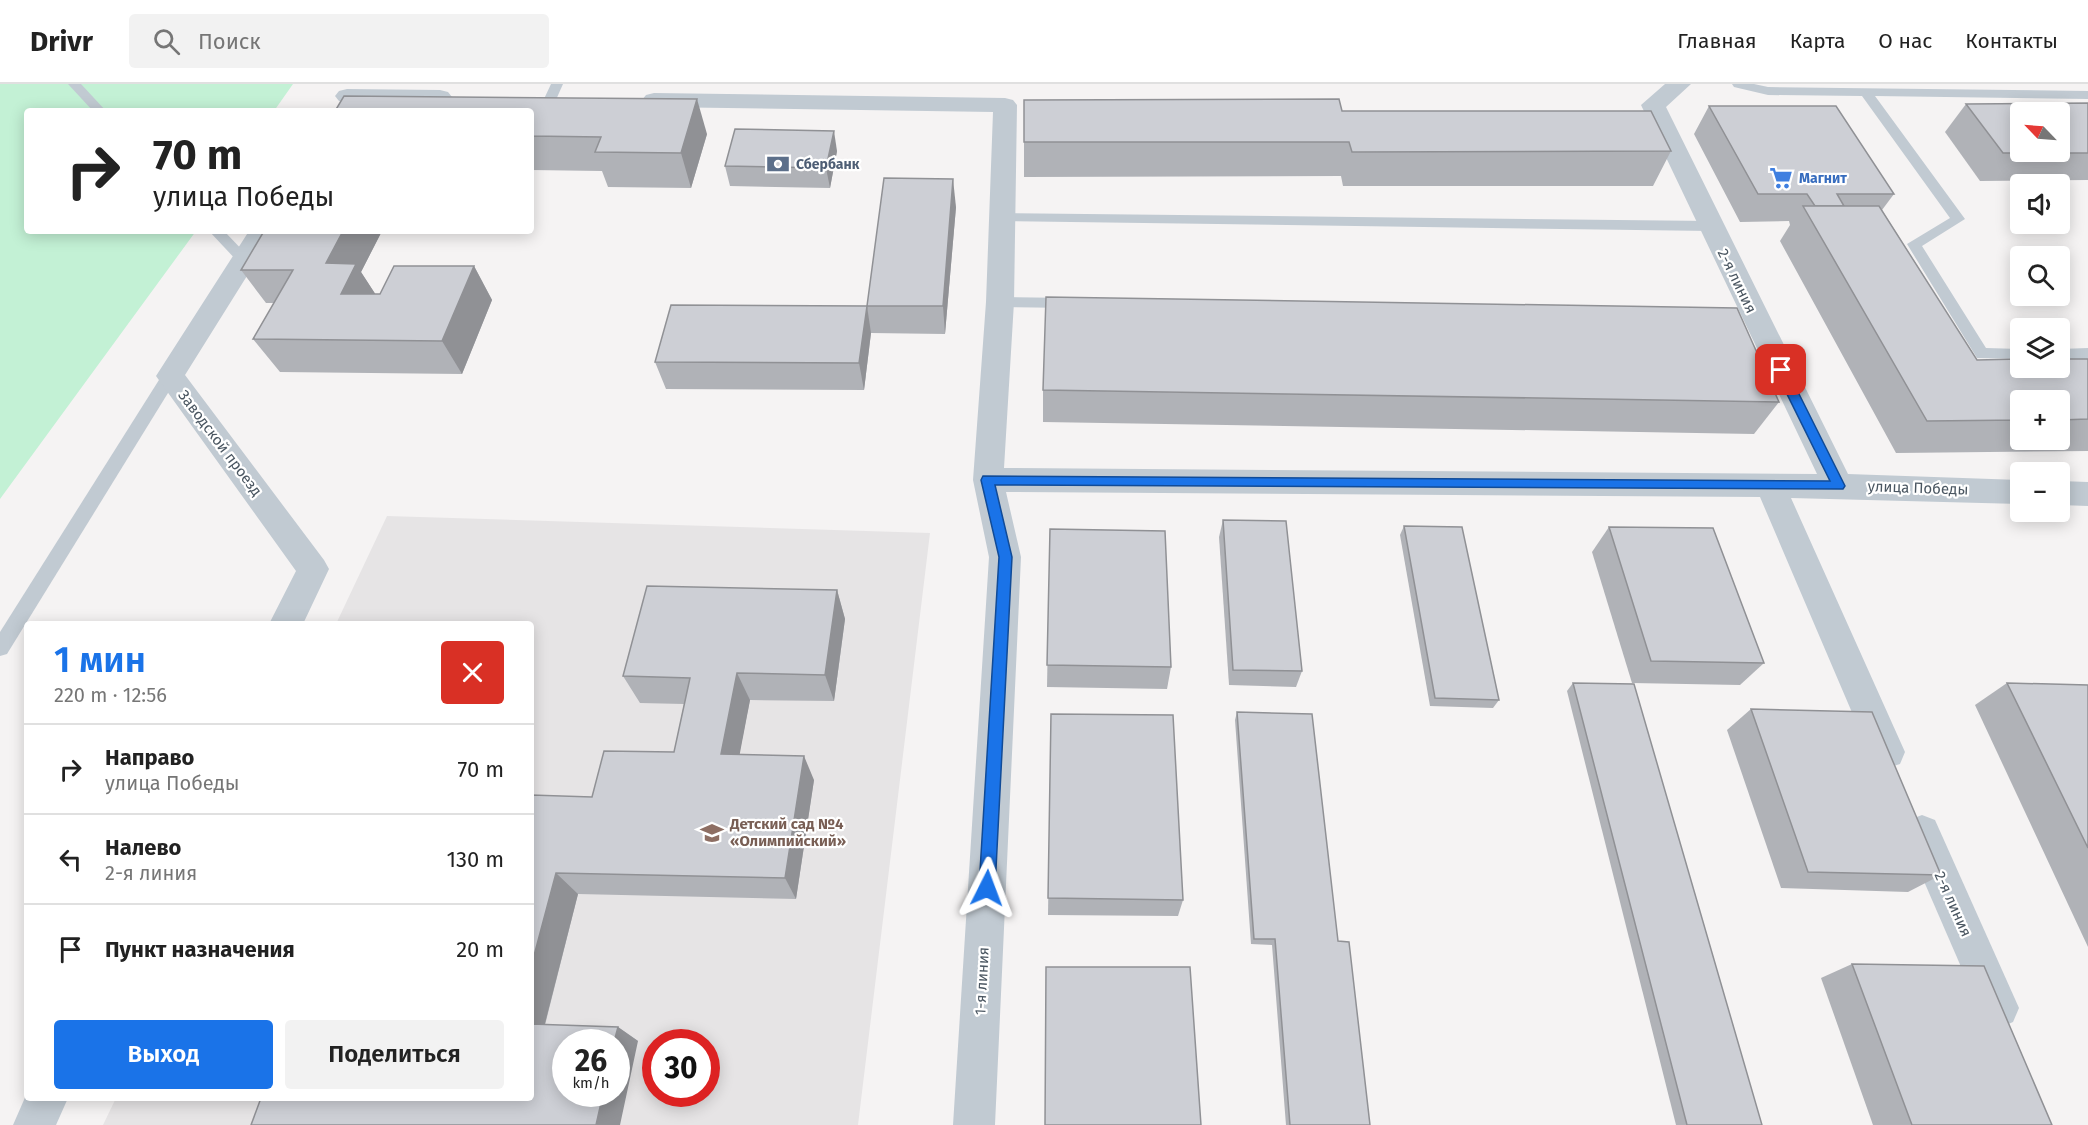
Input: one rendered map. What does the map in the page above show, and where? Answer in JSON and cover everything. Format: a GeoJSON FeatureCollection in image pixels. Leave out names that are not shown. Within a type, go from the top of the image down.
{"type":"FeatureCollection","features":[{"type":"Feature","properties":{"kind":"street","name":"2-я линия"},"geometry":{"type":"LineString","coordinates":[[1679,84],[1653,105],[1711,226],[1747,312],[1838,486]]}},
{"type":"Feature","properties":{"kind":"street"},"geometry":{"type":"LineString","coordinates":[[346,97],[467,98]]}},
{"type":"Feature","properties":{"kind":"street","name":"1-я линия"},"geometry":{"type":"LineString","coordinates":[[634,100],[1005,105],[1000,302],[988,480],[1005,557],[974,1125]]}},
{"type":"Feature","properties":{"kind":"street","name":"Заводской проезд"},"geometry":{"type":"LineString","coordinates":[[260,234],[171,376],[314,569],[288,621]]}},
{"type":"Feature","properties":{"kind":"street","name":"улица Победы"},"geometry":{"type":"LineString","coordinates":[[988,480],[1770,485],[2010,492]]}},
{"type":"Feature","properties":{"kind":"street","name":"2-я линия"},"geometry":{"type":"LineString","coordinates":[[1770,485],[2012,1038]]}},
{"type":"Feature","properties":{"kind":"street"},"geometry":{"type":"LineString","coordinates":[[2070,493],[2088,494]]}},
{"type":"Feature","properties":{"kind":"street"},"geometry":{"type":"LineString","coordinates":[[34,1125],[46,1101]]}},
{"type":"Feature","properties":{"kind":"lane"},"geometry":{"type":"LineString","coordinates":[[74,84],[97,108]]}},
{"type":"Feature","properties":{"kind":"lane"},"geometry":{"type":"LineString","coordinates":[[1738,84],[1768,91],[2088,95]]}},
{"type":"Feature","properties":{"kind":"lane"},"geometry":{"type":"LineString","coordinates":[[1866,92],[1958,219],[1914,244],[1982,354],[2010,354]]}},
{"type":"Feature","properties":{"kind":"lane"},"geometry":{"type":"LineString","coordinates":[[1001,218],[1711,226]]}},
{"type":"Feature","properties":{"kind":"lane"},"geometry":{"type":"LineString","coordinates":[[219,234],[244,260]]}},
{"type":"Feature","properties":{"kind":"lane"},"geometry":{"type":"LineString","coordinates":[[1000,302],[1083,303]]}},
{"type":"Feature","properties":{"kind":"lane"},"geometry":{"type":"LineString","coordinates":[[2070,354],[2088,354]]}},
{"type":"Feature","properties":{"kind":"lane"},"geometry":{"type":"LineString","coordinates":[[0,648],[171,376]]}},
{"type":"Feature","properties":{"kind":"shaded area","name":"Детский сад №4 «Олимпийский»"},"geometry":{"type":"Polygon","coordinates":[[[387,516],[930,533],[858,1125],[103,1125],[115,1101],[534,1101],[534,621],[337,621],[387,516]]]}},
{"type":"Feature","properties":{"kind":"green space"},"geometry":{"type":"Polygon","coordinates":[[[0,84],[293,84],[276,108],[24,108],[24,234],[194,234],[0,499],[0,84]]]}},
{"type":"Feature","properties":{"kind":"building"},"geometry":{"type":"Polygon","coordinates":[[[344,96],[697,99],[681,153],[595,152],[601,137],[534,136],[534,108],[337,108],[344,96]]]}},
{"type":"Feature","properties":{"kind":"building"},"geometry":{"type":"Polygon","coordinates":[[[1339,99],[1342,111],[1651,111],[1671,151],[1352,152],[1349,142],[1024,142],[1024,100],[1339,99]]]}},
{"type":"Feature","properties":{"kind":"building"},"geometry":{"type":"Polygon","coordinates":[[[2070,103],[2088,103],[2088,153],[2070,153],[2070,103]]]}},
{"type":"Feature","properties":{"kind":"building"},"geometry":{"type":"Polygon","coordinates":[[[1966,104],[2010,104],[2010,153],[2003,153],[1966,104]]]}},
{"type":"Feature","properties":{"kind":"building"},"geometry":{"type":"Polygon","coordinates":[[[1709,106],[1836,106],[1894,194],[1837,194],[1844,206],[1815,206],[1807,194],[1758,194],[1709,106]]]}},
{"type":"Feature","properties":{"kind":"building"},"geometry":{"type":"Polygon","coordinates":[[[735,129],[834,131],[826,168],[725,166],[735,129]]]}},
{"type":"Feature","properties":{"kind":"building"},"geometry":{"type":"Polygon","coordinates":[[[884,178],[953,179],[943,306],[867,306],[884,178]]]}},
{"type":"Feature","properties":{"kind":"building"},"geometry":{"type":"Polygon","coordinates":[[[1803,206],[1879,206],[1977,360],[2010,359],[2010,378],[2070,378],[2070,359],[2088,359],[2088,419],[2070,420],[2070,390],[2010,390],[2010,420],[1927,421],[1803,206]]]}},
{"type":"Feature","properties":{"kind":"building"},"geometry":{"type":"Polygon","coordinates":[[[262,234],[341,234],[326,263],[356,264],[341,294],[380,294],[394,266],[474,266],[442,341],[253,339],[293,270],[241,270],[262,234]]]}},
{"type":"Feature","properties":{"kind":"building"},"geometry":{"type":"Polygon","coordinates":[[[1046,297],[1737,308],[1779,402],[1043,390],[1046,297]]]}},
{"type":"Feature","properties":{"kind":"building"},"geometry":{"type":"Polygon","coordinates":[[[671,305],[867,306],[859,363],[655,362],[671,305]]]}},
{"type":"Feature","properties":{"kind":"building"},"geometry":{"type":"Polygon","coordinates":[[[1223,520],[1286,521],[1302,671],[1233,670],[1223,520]]]}},
{"type":"Feature","properties":{"kind":"building"},"geometry":{"type":"Polygon","coordinates":[[[1404,526],[1462,527],[1499,700],[1435,698],[1404,526]]]}},
{"type":"Feature","properties":{"kind":"building"},"geometry":{"type":"Polygon","coordinates":[[[1609,527],[1713,528],[1764,663],[1651,661],[1609,527]]]}},
{"type":"Feature","properties":{"kind":"building"},"geometry":{"type":"Polygon","coordinates":[[[1050,529],[1165,531],[1171,667],[1047,665],[1050,529]]]}},
{"type":"Feature","properties":{"kind":"building"},"geometry":{"type":"Polygon","coordinates":[[[647,586],[837,590],[825,675],[737,673],[721,754],[804,756],[785,878],[556,873],[534,956],[534,795],[592,797],[604,751],[674,752],[690,678],[623,676],[647,586]]]}},
{"type":"Feature","properties":{"kind":"building"},"geometry":{"type":"Polygon","coordinates":[[[1573,683],[1634,684],[1762,1125],[1687,1125],[1573,683]]]}},
{"type":"Feature","properties":{"kind":"building"},"geometry":{"type":"Polygon","coordinates":[[[2007,683],[2088,685],[2088,848],[2007,683]]]}},
{"type":"Feature","properties":{"kind":"building"},"geometry":{"type":"Polygon","coordinates":[[[1751,709],[1872,712],[1941,875],[1808,872],[1751,709]]]}},
{"type":"Feature","properties":{"kind":"building"},"geometry":{"type":"Polygon","coordinates":[[[1237,712],[1312,714],[1338,941],[1349,942],[1370,1125],[1290,1125],[1275,939],[1254,939],[1237,712]]]}},
{"type":"Feature","properties":{"kind":"building"},"geometry":{"type":"Polygon","coordinates":[[[1051,714],[1173,715],[1183,900],[1048,898],[1051,714]]]}},
{"type":"Feature","properties":{"kind":"building"},"geometry":{"type":"Polygon","coordinates":[[[1852,964],[1984,966],[2052,1125],[1912,1125],[1852,964]]]}},
{"type":"Feature","properties":{"kind":"building"},"geometry":{"type":"Polygon","coordinates":[[[1046,967],[1190,967],[1201,1125],[1045,1125],[1046,967]]]}},
{"type":"Feature","properties":{"kind":"building"},"geometry":{"type":"Polygon","coordinates":[[[534,1024],[618,1027],[617,1029],[552,1029],[552,1107],[600,1107],[596,1125],[251,1125],[260,1101],[534,1101],[534,1024]]]}},
{"type":"Feature","properties":{"kind":"place","name":"Сбербанк"},"geometry":{"type":"Point","coordinates":[778,164]}},
{"type":"Feature","properties":{"kind":"place","name":"Магнит"},"geometry":{"type":"Point","coordinates":[1781,178]}},
{"type":"Feature","properties":{"kind":"place","name":"Детский сад №4 «Олимпийский»"},"geometry":{"type":"Point","coordinates":[712,833]}},
{"type":"Feature","properties":{"kind":"route"},"geometry":{"type":"LineString","coordinates":[[987,888],[1005,557],[988,480],[1838,486],[1781,370]]}}]}
